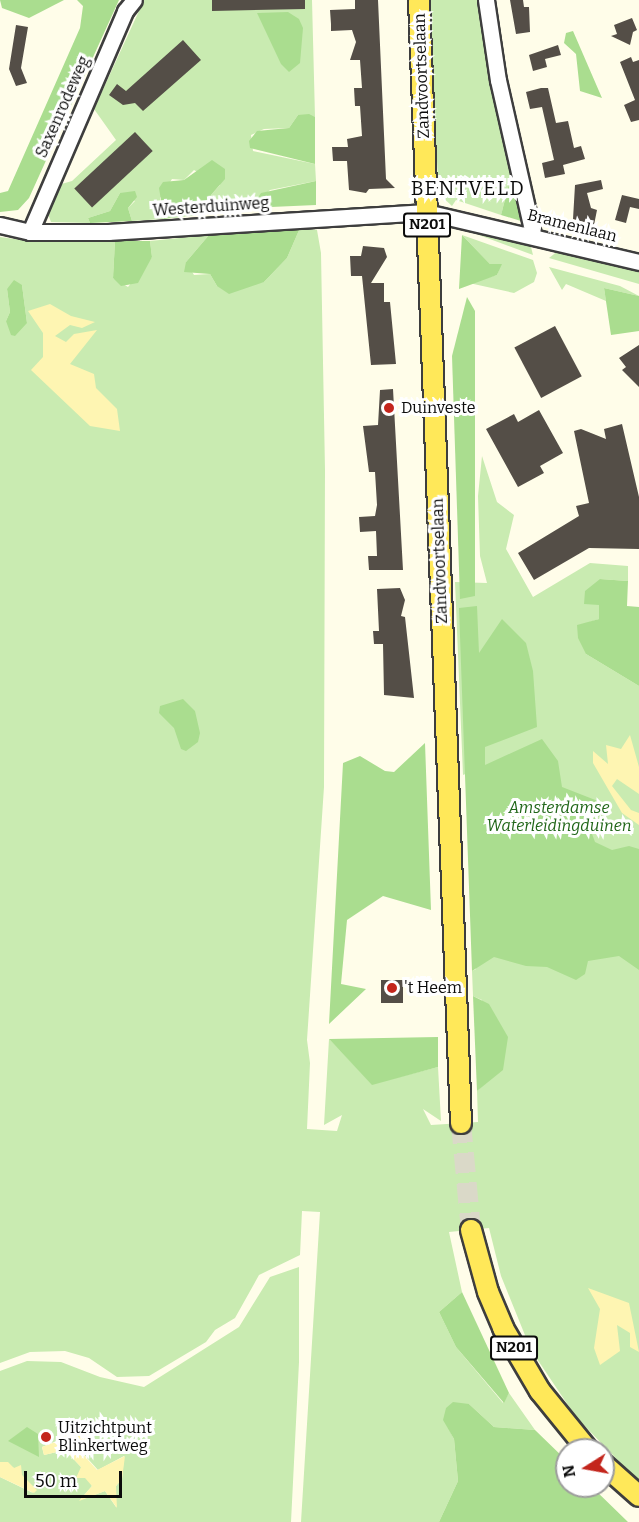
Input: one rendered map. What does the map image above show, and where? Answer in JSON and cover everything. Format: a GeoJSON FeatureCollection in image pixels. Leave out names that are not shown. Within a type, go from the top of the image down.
{"type":"FeatureCollection","features":[{"type":"Feature","properties":{"kind":"main road","name":"Zandvoortselaan"},"geometry":{"type":"LineString","coordinates":[[419,0],[461,1123]]}},
{"type":"Feature","properties":{"kind":"main road","name":"N201"},"geometry":{"type":"LineString","coordinates":[[471,1230],[484,1281],[503,1328],[540,1391],[578,1438]]}},
{"type":"Feature","properties":{"kind":"main road"},"geometry":{"type":"LineString","coordinates":[[615,1475],[639,1496]]}},
{"type":"Feature","properties":{"kind":"street","name":"Saxenrodeweg"},"geometry":{"type":"LineString","coordinates":[[30,232],[125,10],[134,0]]}},
{"type":"Feature","properties":{"kind":"street"},"geometry":{"type":"LineString","coordinates":[[486,0],[498,80],[533,234]]}},
{"type":"Feature","properties":{"kind":"street","name":"Westerduinweg"},"geometry":{"type":"LineString","coordinates":[[0,225],[30,232],[108,232],[426,212]]}},
{"type":"Feature","properties":{"kind":"street","name":"Bramenlaan"},"geometry":{"type":"LineString","coordinates":[[426,212],[533,234],[639,262]]}},
{"type":"Feature","properties":{"kind":"green space"},"geometry":{"type":"Polygon","coordinates":[[[0,0],[64,0],[29,18],[2,8],[0,0]]]}},
{"type":"Feature","properties":{"kind":"green space"},"geometry":{"type":"Polygon","coordinates":[[[77,0],[119,0],[29,198],[18,210],[0,212],[0,193],[8,191],[80,28],[83,6],[77,0]]]}},
{"type":"Feature","properties":{"kind":"green space"},"geometry":{"type":"Polygon","coordinates":[[[144,0],[312,0],[315,117],[298,115],[289,128],[264,129],[251,135],[253,151],[315,164],[316,181],[270,190],[252,208],[213,213],[216,206],[211,195],[220,185],[194,170],[184,180],[172,179],[160,198],[164,219],[132,221],[128,208],[135,201],[120,193],[110,211],[88,218],[90,223],[51,222],[48,214],[58,185],[72,181],[116,140],[94,109],[144,0]]]}},
{"type":"Feature","properties":{"kind":"green space"},"geometry":{"type":"Polygon","coordinates":[[[427,0],[481,0],[516,184],[509,184],[501,215],[456,200],[452,206],[439,194],[427,0]]]}},
{"type":"Feature","properties":{"kind":"green space"},"geometry":{"type":"Polygon","coordinates":[[[288,12],[299,19],[303,28],[300,63],[289,72],[281,64],[257,13],[288,12]]]}},
{"type":"Feature","properties":{"kind":"green space"},"geometry":{"type":"Polygon","coordinates":[[[573,31],[602,98],[580,91],[576,54],[564,43],[566,33],[573,31]]]}},
{"type":"Feature","properties":{"kind":"green space"},"geometry":{"type":"Polygon","coordinates":[[[309,114],[315,117],[315,164],[250,148],[249,141],[257,131],[289,128],[298,115],[309,114]]]}},
{"type":"Feature","properties":{"kind":"green space"},"geometry":{"type":"Polygon","coordinates":[[[212,160],[225,169],[225,179],[211,195],[215,200],[213,213],[164,219],[159,188],[163,182],[184,180],[212,160]]]}},
{"type":"Feature","properties":{"kind":"green space"},"geometry":{"type":"Polygon","coordinates":[[[316,181],[316,205],[251,208],[261,193],[316,181]]]}},
{"type":"Feature","properties":{"kind":"green space"},"geometry":{"type":"Polygon","coordinates":[[[509,184],[516,184],[521,221],[501,215],[509,184]]]}},
{"type":"Feature","properties":{"kind":"green space"},"geometry":{"type":"Polygon","coordinates":[[[135,191],[137,197],[128,208],[132,221],[90,223],[88,218],[110,211],[120,193],[135,191]]]}},
{"type":"Feature","properties":{"kind":"green space"},"geometry":{"type":"Polygon","coordinates":[[[462,223],[529,239],[533,255],[460,228],[462,223]]]}},
{"type":"Feature","properties":{"kind":"green space","name":"Amsterdamse Waterleidingduinen"},"geometry":{"type":"Polygon","coordinates":[[[300,228],[317,230],[321,253],[325,470],[324,787],[307,1040],[310,1063],[307,1129],[337,1131],[342,1115],[324,1125],[329,1039],[372,1084],[438,1067],[441,1121],[423,1109],[431,1125],[478,1122],[477,1091],[483,1085],[482,1000],[473,996],[472,971],[476,969],[475,770],[463,775],[455,582],[487,583],[480,556],[478,496],[482,456],[497,502],[514,515],[506,549],[533,597],[590,563],[628,566],[628,581],[600,579],[599,619],[590,622],[586,654],[639,686],[639,1482],[615,1457],[615,1438],[596,1438],[576,1417],[531,1350],[501,1276],[489,1228],[449,1232],[462,1292],[439,1312],[456,1347],[503,1403],[509,1393],[535,1430],[494,1427],[469,1404],[444,1420],[454,1439],[458,1481],[439,1522],[301,1522],[320,1212],[302,1211],[300,1255],[259,1275],[235,1318],[215,1330],[206,1342],[149,1376],[117,1377],[89,1358],[65,1351],[30,1352],[0,1363],[0,237],[30,241],[115,241],[113,278],[128,287],[152,257],[150,241],[209,235],[186,262],[194,275],[210,274],[217,286],[264,282],[287,258],[300,228]],[[22,285],[7,289],[10,312],[6,321],[27,323],[22,285]]]}},
{"type":"Feature","properties":{"kind":"green space"},"geometry":{"type":"Polygon","coordinates":[[[300,228],[287,258],[264,282],[229,294],[217,286],[210,274],[184,272],[186,262],[209,235],[300,228]]]}},
{"type":"Feature","properties":{"kind":"green space"},"geometry":{"type":"Polygon","coordinates":[[[462,235],[533,260],[537,273],[534,282],[514,293],[469,283],[497,275],[501,264],[490,264],[462,235]]]}},
{"type":"Feature","properties":{"kind":"green space"},"geometry":{"type":"Polygon","coordinates":[[[462,235],[490,264],[502,264],[497,275],[459,289],[462,235]]]}},
{"type":"Feature","properties":{"kind":"green space"},"geometry":{"type":"Polygon","coordinates":[[[115,241],[150,241],[152,257],[138,283],[121,286],[113,278],[115,241]]]}},
{"type":"Feature","properties":{"kind":"green space"},"geometry":{"type":"Polygon","coordinates":[[[563,247],[639,268],[639,284],[549,258],[563,247]]]}},
{"type":"Feature","properties":{"kind":"green space"},"geometry":{"type":"Polygon","coordinates":[[[549,267],[620,286],[639,296],[604,288],[606,301],[566,284],[562,290],[549,267]]]}},
{"type":"Feature","properties":{"kind":"green space"},"geometry":{"type":"Polygon","coordinates":[[[14,280],[22,285],[27,323],[15,336],[11,335],[6,321],[10,312],[7,289],[14,280]]]}},
{"type":"Feature","properties":{"kind":"green space"},"geometry":{"type":"Polygon","coordinates":[[[604,288],[639,296],[639,331],[611,335],[604,288]]]}},
{"type":"Feature","properties":{"kind":"green space"},"geometry":{"type":"Polygon","coordinates":[[[467,297],[475,311],[475,596],[460,599],[452,356],[467,297]]]}},
{"type":"Feature","properties":{"kind":"green space"},"geometry":{"type":"Polygon","coordinates":[[[600,579],[628,581],[627,606],[639,607],[639,686],[586,654],[578,638],[577,625],[599,619],[599,605],[584,604],[585,591],[600,579]]]}},
{"type":"Feature","properties":{"kind":"green space","name":"Amsterdamse Waterleidingduinen"},"geometry":{"type":"Polygon","coordinates":[[[477,606],[479,653],[502,619],[526,643],[533,671],[537,727],[485,747],[485,765],[542,739],[558,761],[562,787],[603,803],[601,814],[589,826],[595,842],[612,850],[629,846],[639,849],[639,970],[619,956],[588,961],[585,974],[576,980],[547,967],[526,966],[494,957],[472,971],[459,608],[477,606]]]}},
{"type":"Feature","properties":{"kind":"green space"},"geometry":{"type":"Polygon","coordinates":[[[183,699],[195,711],[200,733],[198,742],[186,751],[181,749],[174,728],[159,713],[160,706],[183,699]]]}},
{"type":"Feature","properties":{"kind":"green space"},"geometry":{"type":"Polygon","coordinates":[[[425,743],[431,910],[383,896],[347,920],[341,984],[366,989],[329,1024],[343,763],[360,756],[385,771],[394,772],[425,743]]]}},
{"type":"Feature","properties":{"kind":"green space"},"geometry":{"type":"Polygon","coordinates":[[[473,996],[489,1004],[508,1037],[503,1070],[477,1091],[473,996]]]}},
{"type":"Feature","properties":{"kind":"green space"},"geometry":{"type":"Polygon","coordinates":[[[438,1037],[438,1067],[372,1085],[329,1039],[438,1037]]]}},
{"type":"Feature","properties":{"kind":"green space"},"geometry":{"type":"Polygon","coordinates":[[[299,1267],[299,1362],[291,1522],[0,1522],[0,1477],[33,1493],[14,1468],[0,1462],[0,1371],[27,1361],[61,1362],[100,1377],[144,1387],[239,1327],[270,1277],[299,1267]],[[61,1439],[42,1447],[44,1455],[65,1450],[81,1467],[92,1486],[80,1500],[105,1491],[116,1507],[116,1486],[122,1479],[124,1456],[98,1470],[79,1449],[61,1439]]]}},
{"type":"Feature","properties":{"kind":"green space"},"geometry":{"type":"Polygon","coordinates":[[[462,1292],[509,1393],[504,1403],[456,1347],[439,1312],[462,1292]]]}},
{"type":"Feature","properties":{"kind":"green space"},"geometry":{"type":"Polygon","coordinates":[[[453,1402],[469,1404],[494,1427],[535,1430],[555,1449],[555,1498],[603,1498],[628,1522],[439,1522],[458,1481],[454,1439],[443,1420],[446,1408],[453,1402]]]}},
{"type":"Feature","properties":{"kind":"green space"},"geometry":{"type":"Polygon","coordinates":[[[27,1427],[38,1434],[39,1457],[8,1441],[27,1427]]]}},
{"type":"Feature","properties":{"kind":"sand"},"geometry":{"type":"Polygon","coordinates":[[[50,304],[71,316],[95,322],[82,328],[70,325],[55,336],[66,342],[74,334],[97,330],[70,364],[94,374],[96,388],[117,409],[120,431],[90,426],[31,370],[43,357],[43,333],[28,311],[50,304]]]}},
{"type":"Feature","properties":{"kind":"sand"},"geometry":{"type":"Polygon","coordinates":[[[630,735],[639,767],[639,794],[617,779],[612,786],[631,810],[639,813],[639,825],[622,813],[593,763],[593,751],[608,764],[606,745],[621,749],[630,735]]]}},
{"type":"Feature","properties":{"kind":"sand"},"geometry":{"type":"Polygon","coordinates":[[[588,1288],[629,1303],[639,1352],[630,1347],[630,1333],[617,1325],[620,1351],[600,1365],[594,1348],[600,1309],[588,1288]]]}},
{"type":"Feature","properties":{"kind":"sand"},"geometry":{"type":"Polygon","coordinates":[[[63,1427],[88,1436],[92,1443],[79,1450],[97,1470],[125,1456],[122,1479],[116,1486],[117,1508],[105,1491],[79,1501],[92,1486],[85,1478],[76,1478],[81,1467],[65,1450],[44,1455],[42,1447],[61,1440],[58,1432],[63,1427]]]}},
{"type":"Feature","properties":{"kind":"sand"},"geometry":{"type":"Polygon","coordinates":[[[0,1462],[8,1462],[14,1468],[21,1465],[22,1475],[37,1490],[34,1493],[0,1477],[0,1462]]]}},
{"type":"Feature","properties":{"kind":"building"},"geometry":{"type":"Polygon","coordinates":[[[212,0],[305,0],[305,9],[212,11],[212,0]]]}},
{"type":"Feature","properties":{"kind":"building"},"geometry":{"type":"Polygon","coordinates":[[[355,0],[378,0],[386,179],[395,188],[369,189],[366,193],[349,190],[347,161],[333,161],[332,147],[348,147],[347,139],[362,136],[360,106],[355,106],[354,88],[362,88],[360,60],[350,60],[356,42],[352,30],[331,31],[330,10],[355,9],[355,0]]]}},
{"type":"Feature","properties":{"kind":"building"},"geometry":{"type":"Polygon","coordinates":[[[510,0],[523,0],[524,7],[529,7],[530,32],[516,34],[510,0]]]}},
{"type":"Feature","properties":{"kind":"building"},"geometry":{"type":"Polygon","coordinates":[[[632,18],[637,30],[633,32],[630,45],[611,36],[617,34],[614,25],[632,18]]]}},
{"type":"Feature","properties":{"kind":"building"},"geometry":{"type":"Polygon","coordinates":[[[16,25],[28,27],[21,68],[27,83],[16,86],[9,69],[16,25]]]}},
{"type":"Feature","properties":{"kind":"building"},"geometry":{"type":"Polygon","coordinates":[[[183,40],[201,60],[143,111],[135,103],[123,105],[109,95],[117,84],[126,91],[183,40]]]}},
{"type":"Feature","properties":{"kind":"building"},"geometry":{"type":"Polygon","coordinates":[[[558,45],[561,55],[545,59],[547,67],[533,71],[529,55],[558,45]]]}},
{"type":"Feature","properties":{"kind":"building"},"geometry":{"type":"Polygon","coordinates":[[[631,57],[633,62],[639,60],[639,120],[631,122],[624,105],[635,100],[620,62],[631,57]]]}},
{"type":"Feature","properties":{"kind":"building"},"geometry":{"type":"Polygon","coordinates":[[[548,88],[556,123],[568,121],[574,148],[581,146],[585,159],[563,165],[565,174],[545,178],[542,163],[554,160],[542,107],[530,109],[526,92],[548,88]]]}},
{"type":"Feature","properties":{"kind":"building"},"geometry":{"type":"Polygon","coordinates":[[[135,132],[153,151],[92,208],[74,189],[135,132]]]}},
{"type":"Feature","properties":{"kind":"building"},"geometry":{"type":"Polygon","coordinates":[[[601,180],[603,189],[587,193],[591,208],[597,210],[594,225],[573,219],[575,185],[601,180]]]}},
{"type":"Feature","properties":{"kind":"building"},"geometry":{"type":"Polygon","coordinates":[[[622,195],[639,199],[639,209],[630,207],[626,223],[615,220],[622,195]]]}},
{"type":"Feature","properties":{"kind":"building"},"geometry":{"type":"Polygon","coordinates":[[[363,246],[384,248],[387,257],[371,283],[384,283],[384,302],[390,302],[396,364],[371,365],[362,276],[351,276],[350,256],[361,256],[363,246]]]}},
{"type":"Feature","properties":{"kind":"building"},"geometry":{"type":"Polygon","coordinates":[[[555,326],[582,376],[541,398],[514,348],[555,326]]]}},
{"type":"Feature","properties":{"kind":"building"},"geometry":{"type":"Polygon","coordinates":[[[639,345],[639,387],[622,370],[626,367],[619,358],[639,345]]]}},
{"type":"Feature","properties":{"kind":"building"},"geometry":{"type":"Polygon","coordinates":[[[393,389],[403,570],[369,570],[368,556],[377,556],[376,531],[360,532],[359,517],[375,516],[377,505],[375,472],[369,472],[363,426],[378,425],[380,390],[393,389]]]}},
{"type":"Feature","properties":{"kind":"building"},"geometry":{"type":"Polygon","coordinates":[[[539,410],[563,453],[540,466],[544,473],[518,487],[486,429],[514,414],[518,422],[539,410]]]}},
{"type":"Feature","properties":{"kind":"building"},"geometry":{"type":"Polygon","coordinates":[[[622,424],[639,497],[639,549],[589,548],[534,580],[518,553],[579,516],[576,506],[589,503],[574,431],[581,429],[606,439],[604,429],[622,424]]]}},
{"type":"Feature","properties":{"kind":"building"},"geometry":{"type":"Polygon","coordinates":[[[400,588],[405,600],[401,616],[405,617],[414,698],[384,695],[383,644],[374,644],[373,631],[379,631],[377,589],[400,588]]]}},
{"type":"Feature","properties":{"kind":"building","name":"'t Heem"},"geometry":{"type":"Polygon","coordinates":[[[381,980],[403,980],[403,1003],[381,1003],[381,980]]]}},
{"type":"Feature","properties":{"kind":"tunnel"},"geometry":{"type":"LineString","coordinates":[[461,1123],[471,1230]]}},
{"type":"Feature","properties":{"kind":"place","name":"Duinveste"},"geometry":{"type":"Point","coordinates":[389,408]}},
{"type":"Feature","properties":{"kind":"place","name":"'t Heem"},"geometry":{"type":"Point","coordinates":[392,988]}},
{"type":"Feature","properties":{"kind":"place","name":"Uitzichtpunt Blinkertweg"},"geometry":{"type":"Point","coordinates":[46,1437]}},
{"type":"Feature","properties":{"kind":"district","name":"BENTVELD"},"geometry":{"type":"Point","coordinates":[468,188]}}]}
